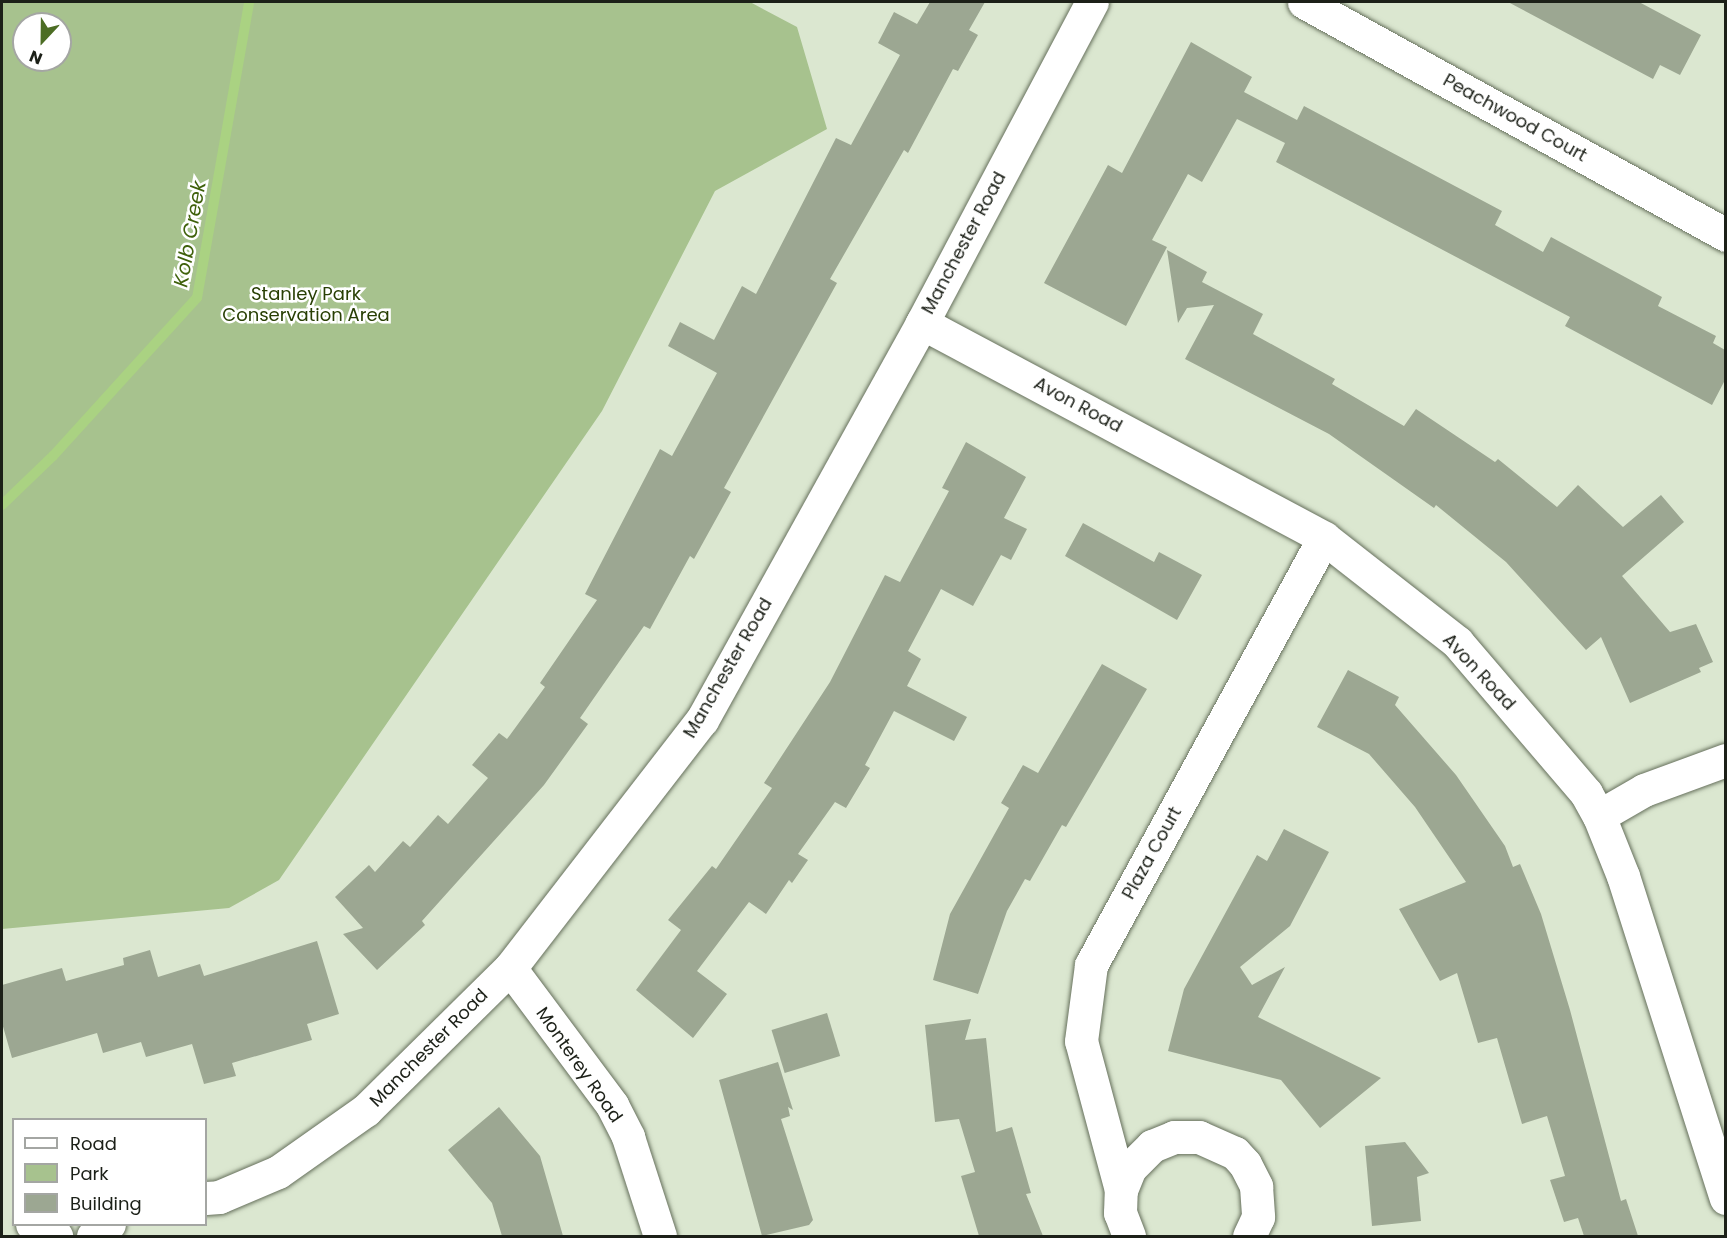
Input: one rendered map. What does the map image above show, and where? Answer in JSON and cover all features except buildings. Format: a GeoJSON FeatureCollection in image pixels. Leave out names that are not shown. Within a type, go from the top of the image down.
{"type":"FeatureCollection","features":[{"type":"Feature","properties":{"kind":"street","name":"Manchester Road"},"geometry":{"type":"LineString","coordinates":[[207,1198],[219,1197],[278,1172],[366,1110],[510,968],[702,720],[922,323],[1092,2]]}},
{"type":"Feature","properties":{"kind":"street","name":"Peachwood Court"},"geometry":{"type":"LineString","coordinates":[[1304,2],[1725,235]]}},
{"type":"Feature","properties":{"kind":"street","name":"Avon Road"},"geometry":{"type":"LineString","coordinates":[[922,323],[1324,538],[1457,642],[1586,793],[1599,816],[1623,876],[1725,1198]]}},
{"type":"Feature","properties":{"kind":"street","name":"Plaza Court"},"geometry":{"type":"LineString","coordinates":[[1129,1236],[1120,1213],[1121,1190],[1081,1041],[1091,965],[1324,538]]}},
{"type":"Feature","properties":{"kind":"street"},"geometry":{"type":"LineString","coordinates":[[1599,816],[1644,790],[1725,760]]}},
{"type":"Feature","properties":{"kind":"street","name":"Monterey Road"},"geometry":{"type":"LineString","coordinates":[[510,968],[612,1105],[628,1137],[660,1236]]}},
{"type":"Feature","properties":{"kind":"street","name":"Plaza Court"},"geometry":{"type":"LineString","coordinates":[[1121,1190],[1130,1168],[1152,1146],[1174,1137],[1214,1141],[1245,1164],[1256,1186],[1258,1217],[1249,1236]]}},
{"type":"Feature","properties":{"kind":"street"},"geometry":{"type":"LineString","coordinates":[[34,1226],[38,1231],[57,1236]]}},
{"type":"Feature","properties":{"kind":"street"},"geometry":{"type":"LineString","coordinates":[[93,1236],[106,1226]]}},
{"type":"Feature","properties":{"kind":"green space","name":"Stanley Park Conservation Area"},"geometry":{"type":"Polygon","coordinates":[[[2,2],[750,2],[797,27],[827,129],[715,191],[602,411],[279,880],[229,908],[2,929],[2,2]]]}},
{"type":"Feature","properties":{"kind":"waterway","name":"Kolb Creek"},"geometry":{"type":"LineString","coordinates":[[2,505],[53,456],[197,298],[249,2]]}}]}
